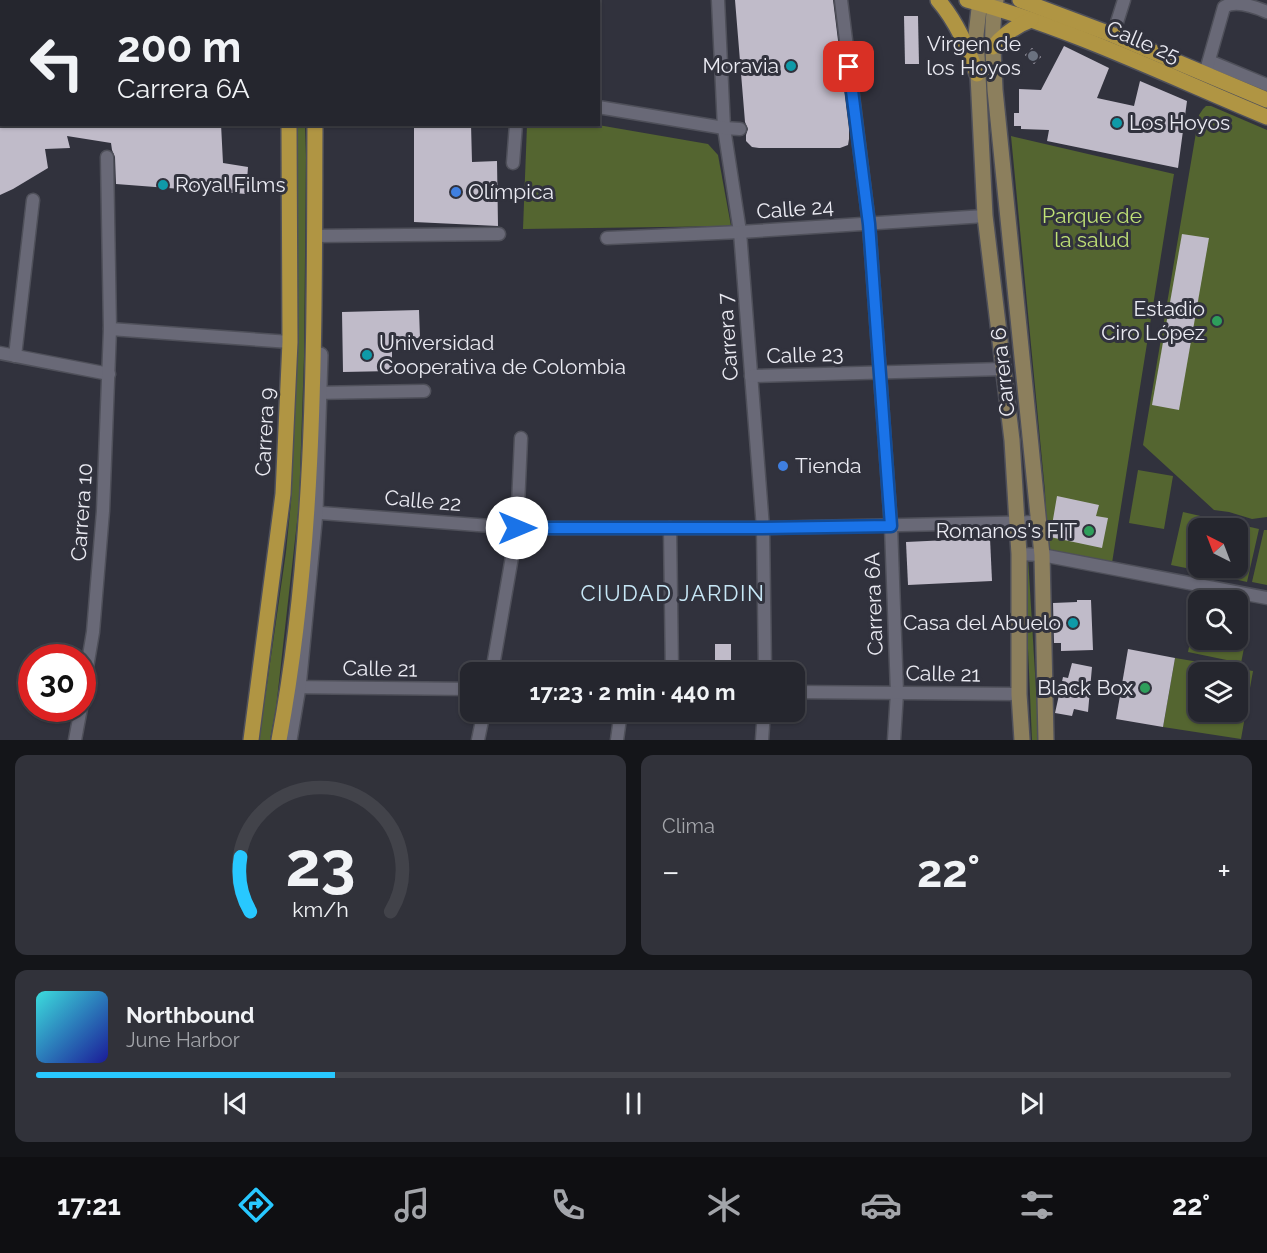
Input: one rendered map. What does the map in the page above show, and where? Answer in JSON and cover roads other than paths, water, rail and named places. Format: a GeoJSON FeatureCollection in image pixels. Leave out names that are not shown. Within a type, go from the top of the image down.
{"type":"FeatureCollection","features":[{"type":"Feature","properties":{"kind":"main road"},"geometry":{"type":"LineString","coordinates":[[938,0],[960,32],[977,74]]}},
{"type":"Feature","properties":{"kind":"main road","name":"Calle 25"},"geometry":{"type":"LineString","coordinates":[[1020,0],[1207,68],[1267,100]]}},
{"type":"Feature","properties":{"kind":"main road","name":"Carrera 6"},"geometry":{"type":"LineString","coordinates":[[984,2],[975,35],[977,74],[985,216],[1012,440],[1019,554],[1019,694],[1022,740]]}},
{"type":"Feature","properties":{"kind":"main road","name":"Carrera 6"},"geometry":{"type":"LineString","coordinates":[[984,2],[993,47],[995,90],[1042,555],[1046,740]]}},
{"type":"Feature","properties":{"kind":"main road","name":"Calle 25"},"geometry":{"type":"LineString","coordinates":[[984,2],[1110,50],[1267,117]]}},
{"type":"Feature","properties":{"kind":"main road"},"geometry":{"type":"LineString","coordinates":[[993,47],[1006,33],[1031,20]]}},
{"type":"Feature","properties":{"kind":"main road","name":"Carrera 9"},"geometry":{"type":"LineString","coordinates":[[251,740],[283,494],[290,342],[289,126]]}},
{"type":"Feature","properties":{"kind":"main road"},"geometry":{"type":"LineString","coordinates":[[279,740],[293,687],[311,512],[316,393],[318,236],[315,126]]}},
{"type":"Feature","properties":{"kind":"street","name":"Carrera 7"},"geometry":{"type":"LineString","coordinates":[[718,0],[724,128],[740,232],[763,528],[765,662]]}},
{"type":"Feature","properties":{"kind":"street","name":"Carrera 6A"},"geometry":{"type":"LineString","coordinates":[[841,0],[869,224],[880,372],[891,526],[897,693],[894,740]]}},
{"type":"Feature","properties":{"kind":"street"},"geometry":{"type":"LineString","coordinates":[[1113,35],[1124,0]]}},
{"type":"Feature","properties":{"kind":"street"},"geometry":{"type":"LineString","coordinates":[[1267,12],[1239,0],[1228,3],[1224,7],[1207,68],[1267,85]]}},
{"type":"Feature","properties":{"kind":"street"},"geometry":{"type":"LineString","coordinates":[[600,107],[740,129]]}},
{"type":"Feature","properties":{"kind":"street"},"geometry":{"type":"LineString","coordinates":[[322,126],[318,236],[499,234]]}},
{"type":"Feature","properties":{"kind":"street"},"geometry":{"type":"LineString","coordinates":[[513,163],[516,126]]}},
{"type":"Feature","properties":{"kind":"street","name":"Carrera 10"},"geometry":{"type":"LineString","coordinates":[[91,644],[103,511],[109,374],[106,157]]}},
{"type":"Feature","properties":{"kind":"street"},"geometry":{"type":"LineString","coordinates":[[15,356],[33,200]]}},
{"type":"Feature","properties":{"kind":"street","name":"Calle 24"},"geometry":{"type":"LineString","coordinates":[[607,238],[985,216]]}},
{"type":"Feature","properties":{"kind":"street"},"geometry":{"type":"LineString","coordinates":[[110,329],[290,342]]}},
{"type":"Feature","properties":{"kind":"street"},"geometry":{"type":"LineString","coordinates":[[0,352],[109,374]]}},
{"type":"Feature","properties":{"kind":"street","name":"Calle 23"},"geometry":{"type":"LineString","coordinates":[[751,376],[1003,369]]}},
{"type":"Feature","properties":{"kind":"street"},"geometry":{"type":"LineString","coordinates":[[316,393],[424,391]]}},
{"type":"Feature","properties":{"kind":"street"},"geometry":{"type":"LineString","coordinates":[[494,662],[517,528],[521,438]]}},
{"type":"Feature","properties":{"kind":"street","name":"Calle 22"},"geometry":{"type":"LineString","coordinates":[[311,512],[517,528],[763,528],[1039,522]]}},
{"type":"Feature","properties":{"kind":"street"},"geometry":{"type":"LineString","coordinates":[[670,528],[672,662]]}},
{"type":"Feature","properties":{"kind":"street"},"geometry":{"type":"LineString","coordinates":[[1019,554],[1042,555],[1267,598]]}},
{"type":"Feature","properties":{"kind":"street"},"geometry":{"type":"LineString","coordinates":[[290,740],[293,687]]}},
{"type":"Feature","properties":{"kind":"street","name":"Calle 21"},"geometry":{"type":"LineString","coordinates":[[293,687],[460,689]]}},
{"type":"Feature","properties":{"kind":"street","name":"Calle 21"},"geometry":{"type":"LineString","coordinates":[[805,692],[1019,694]]}},
{"type":"Feature","properties":{"kind":"street"},"geometry":{"type":"LineString","coordinates":[[75,740],[78,722]]}},
{"type":"Feature","properties":{"kind":"street"},"geometry":{"type":"LineString","coordinates":[[478,740],[482,722]]}},
{"type":"Feature","properties":{"kind":"street"},"geometry":{"type":"LineString","coordinates":[[617,740],[619,722]]}},
{"type":"Feature","properties":{"kind":"street"},"geometry":{"type":"LineString","coordinates":[[762,740],[763,722]]}},
{"type":"Feature","properties":{"kind":"place","name":"Virgen de los Hoyos"},"geometry":{"type":"Point","coordinates":[1033,56]}},
{"type":"Feature","properties":{"kind":"place","name":"Moravia"},"geometry":{"type":"Point","coordinates":[791,66]}},
{"type":"Feature","properties":{"kind":"place","name":"Los Hoyos"},"geometry":{"type":"Point","coordinates":[1117,123]}},
{"type":"Feature","properties":{"kind":"place","name":"Royal Films"},"geometry":{"type":"Point","coordinates":[163,185]}},
{"type":"Feature","properties":{"kind":"place","name":"Olímpica"},"geometry":{"type":"Point","coordinates":[456,192]}},
{"type":"Feature","properties":{"kind":"place","name":"Estadio Ciro López"},"geometry":{"type":"Point","coordinates":[1217,321]}},
{"type":"Feature","properties":{"kind":"place","name":"Universidad Cooperativa de Colombia"},"geometry":{"type":"Point","coordinates":[367,355]}},
{"type":"Feature","properties":{"kind":"place","name":"Tienda"},"geometry":{"type":"Point","coordinates":[783,466]}},
{"type":"Feature","properties":{"kind":"place","name":"Romanos's FIT"},"geometry":{"type":"Point","coordinates":[1089,531]}},
{"type":"Feature","properties":{"kind":"place","name":"Casa del Abuelo"},"geometry":{"type":"Point","coordinates":[1073,623]}},
{"type":"Feature","properties":{"kind":"place","name":"Black Box"},"geometry":{"type":"Point","coordinates":[1145,688]}},
{"type":"Feature","properties":{"kind":"district","name":"CIUDAD JARDIN"},"geometry":{"type":"Point","coordinates":[673,593]}},
{"type":"Feature","properties":{"kind":"park label","name":"Parque de la salud"},"geometry":{"type":"Point","coordinates":[1092,228]}}]}
